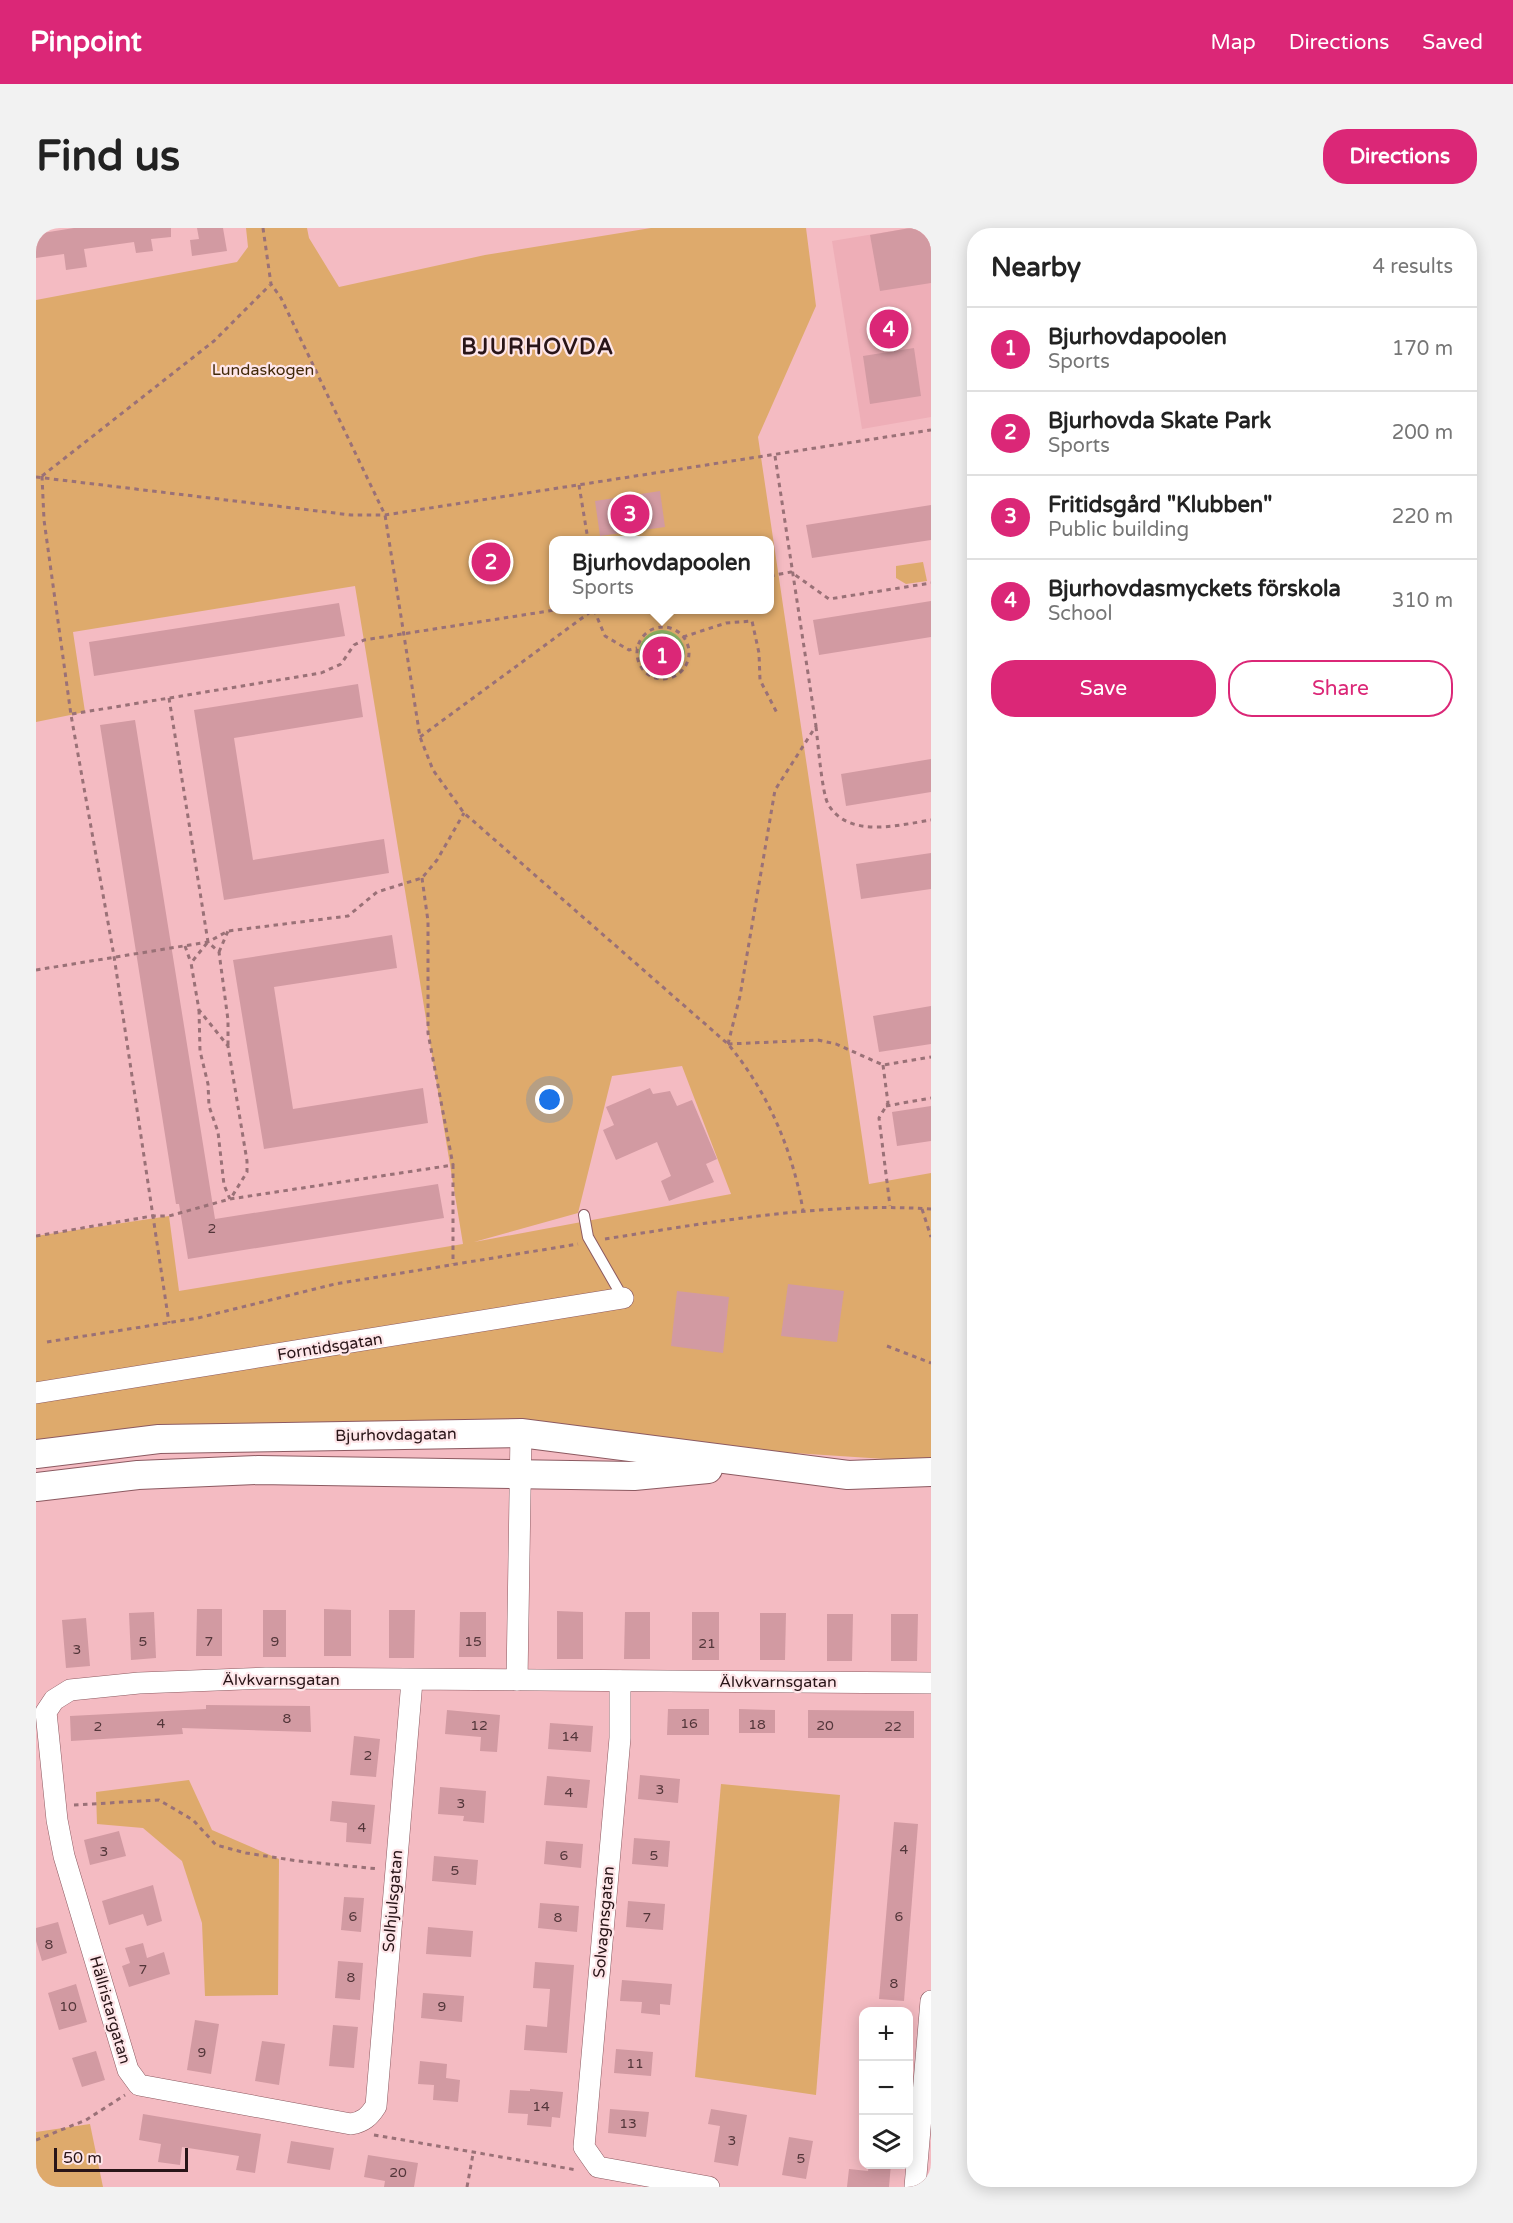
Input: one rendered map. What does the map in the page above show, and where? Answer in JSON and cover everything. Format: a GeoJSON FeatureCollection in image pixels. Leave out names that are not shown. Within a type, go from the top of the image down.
{"type":"FeatureCollection","features":[{"type":"Feature","properties":{"kind":"main road","name":"Bjurhovdagatan"},"geometry":{"type":"LineString","coordinates":[[36,1454],[159,1439],[521,1433],[848,1475],[931,1472]]}},
{"type":"Feature","properties":{"kind":"main road","name":"Bjurhovdagatan"},"geometry":{"type":"LineString","coordinates":[[36,1487],[138,1475],[258,1470],[634,1476],[755,1464]]}},
{"type":"Feature","properties":{"kind":"street","name":"Forntidsgatan"},"geometry":{"type":"LineString","coordinates":[[38,1388],[623,1298]]}},
{"type":"Feature","properties":{"kind":"street"},"geometry":{"type":"LineString","coordinates":[[517,1680],[521,1433]]}},
{"type":"Feature","properties":{"kind":"street","name":"Älvkvarnsgatan"},"geometry":{"type":"LineString","coordinates":[[51,1705],[70,1690],[139,1683],[266,1678],[412,1681],[931,1683]]}},
{"type":"Feature","properties":{"kind":"street","name":"Solhjulsgatan"},"geometry":{"type":"LineString","coordinates":[[358,2121],[376,2106],[412,1681]]}},
{"type":"Feature","properties":{"kind":"street","name":"Solvagnsgatan"},"geometry":{"type":"LineString","coordinates":[[596,2163],[584,2146],[620,1738],[620,1681]]}},
{"type":"Feature","properties":{"kind":"street","name":"Hällristargatan"},"geometry":{"type":"LineString","coordinates":[[51,1705],[46,1712],[55,1805],[64,1856],[128,2070],[139,2085],[358,2121]]}},
{"type":"Feature","properties":{"kind":"street"},"geometry":{"type":"LineString","coordinates":[[915,2187],[931,2001]]}},
{"type":"Feature","properties":{"kind":"street"},"geometry":{"type":"LineString","coordinates":[[596,2163],[709,2187]]}},
{"type":"Feature","properties":{"kind":"lane"},"geometry":{"type":"LineString","coordinates":[[584,1215],[590,1242],[623,1298]]}},
{"type":"Feature","properties":{"kind":"path"},"geometry":{"type":"LineString","coordinates":[[262,228],[271,284],[281,298],[385,514],[420,737],[434,770],[464,813],[728,1044],[755,1080],[780,1130],[798,1182],[802,1210]]}},
{"type":"Feature","properties":{"kind":"path"},"geometry":{"type":"LineString","coordinates":[[42,476],[214,341],[271,284]]}},
{"type":"Feature","properties":{"kind":"path"},"geometry":{"type":"LineString","coordinates":[[36,477],[351,515],[385,514],[775,456],[931,430]]}},
{"type":"Feature","properties":{"kind":"path"},"geometry":{"type":"LineString","coordinates":[[775,456],[827,803],[841,819],[878,829],[931,820]]}},
{"type":"Feature","properties":{"kind":"path"},"geometry":{"type":"LineString","coordinates":[[42,476],[44,520],[71,715],[114,956],[169,1323]]}},
{"type":"Feature","properties":{"kind":"path"},"geometry":{"type":"LineString","coordinates":[[579,485],[587,536]]}},
{"type":"Feature","properties":{"kind":"path"},"geometry":{"type":"LineString","coordinates":[[774,575],[791,573],[829,599],[931,583]]}},
{"type":"Feature","properties":{"kind":"path"},"geometry":{"type":"LineString","coordinates":[[71,715],[321,673],[341,664],[354,645],[364,640],[549,610]]}},
{"type":"Feature","properties":{"kind":"path"},"geometry":{"type":"LineString","coordinates":[[420,737],[586,614]]}},
{"type":"Feature","properties":{"kind":"path"},"geometry":{"type":"LineString","coordinates":[[595,614],[605,636],[629,650],[637,648]]}},
{"type":"Feature","properties":{"kind":"path"},"geometry":{"type":"LineString","coordinates":[[683,637],[726,623],[752,621],[759,653],[760,680],[777,713]]}},
{"type":"Feature","properties":{"kind":"path"},"geometry":{"type":"LineString","coordinates":[[666,627],[683,637],[688,649],[687,662],[680,672],[669,679],[656,679],[644,672],[638,661],[637,648],[640,639],[656,628],[666,627]]}},
{"type":"Feature","properties":{"kind":"path"},"geometry":{"type":"LineString","coordinates":[[169,698],[208,942],[219,952]]}},
{"type":"Feature","properties":{"kind":"path"},"geometry":{"type":"LineString","coordinates":[[728,1044],[740,996],[775,790],[816,726]]}},
{"type":"Feature","properties":{"kind":"path"},"geometry":{"type":"LineString","coordinates":[[36,970],[208,942],[228,931],[348,916],[377,892],[422,878],[436,860],[464,813]]}},
{"type":"Feature","properties":{"kind":"path"},"geometry":{"type":"LineString","coordinates":[[422,878],[429,921],[428,1033],[453,1165],[453,1264]]}},
{"type":"Feature","properties":{"kind":"path"},"geometry":{"type":"LineString","coordinates":[[228,931],[219,952],[228,1020],[228,1046],[247,1161],[247,1172],[230,1199]]}},
{"type":"Feature","properties":{"kind":"path"},"geometry":{"type":"LineString","coordinates":[[191,963],[208,942]]}},
{"type":"Feature","properties":{"kind":"path"},"geometry":{"type":"LineString","coordinates":[[184,946],[191,963],[199,1011],[200,1051],[208,1084],[209,1106],[218,1132],[224,1185],[230,1199]]}},
{"type":"Feature","properties":{"kind":"path"},"geometry":{"type":"LineString","coordinates":[[199,1011],[228,1046]]}},
{"type":"Feature","properties":{"kind":"path"},"geometry":{"type":"LineString","coordinates":[[728,1044],[818,1040],[836,1044],[883,1065],[931,1057]]}},
{"type":"Feature","properties":{"kind":"path"},"geometry":{"type":"LineString","coordinates":[[883,1065],[887,1085],[886,1106],[879,1118],[890,1207]]}},
{"type":"Feature","properties":{"kind":"path"},"geometry":{"type":"LineString","coordinates":[[886,1106],[931,1098]]}},
{"type":"Feature","properties":{"kind":"path"},"geometry":{"type":"LineString","coordinates":[[36,1236],[153,1216],[169,1216],[230,1199],[453,1165]]}},
{"type":"Feature","properties":{"kind":"path"},"geometry":{"type":"LineString","coordinates":[[47,1342],[169,1323],[335,1284],[802,1210],[890,1207],[931,1209]]}},
{"type":"Feature","properties":{"kind":"path"},"geometry":{"type":"LineString","coordinates":[[922,1209],[931,1237]]}},
{"type":"Feature","properties":{"kind":"path"},"geometry":{"type":"LineString","coordinates":[[887,1346],[924,1358],[931,1363]]}},
{"type":"Feature","properties":{"kind":"path"},"geometry":{"type":"LineString","coordinates":[[55,1805],[159,1800],[193,1820],[216,1845],[277,1858],[396,1870]]}},
{"type":"Feature","properties":{"kind":"path"},"geometry":{"type":"LineString","coordinates":[[36,2140],[86,2120],[139,2085]]}},
{"type":"Feature","properties":{"kind":"path"},"geometry":{"type":"LineString","coordinates":[[358,2121],[368,2133],[473,2154],[580,2171],[596,2163]]}},
{"type":"Feature","properties":{"kind":"path"},"geometry":{"type":"LineString","coordinates":[[467,2187],[473,2154]]}},
{"type":"Feature","properties":{"kind":"shaded area"},"geometry":{"type":"Polygon","coordinates":[[[910,228],[931,228],[931,417],[862,429],[832,241],[910,228]]]}},
{"type":"Feature","properties":{"kind":"shaded area"},"geometry":{"type":"Polygon","coordinates":[[[662,630],[678,637],[685,653],[678,669],[662,676],[646,669],[639,653],[646,637],[662,630]]]}},
{"type":"Feature","properties":{"kind":"green space","name":"Lundaskogen"},"geometry":{"type":"Polygon","coordinates":[[[246,228],[307,228],[309,238],[339,287],[485,255],[651,228],[806,228],[816,306],[758,437],[773,536],[549,536],[549,614],[774,614],[774,545],[869,1184],[931,1173],[931,1462],[763,1451],[521,1430],[36,1442],[36,1236],[169,1216],[179,1291],[463,1244],[355,586],[73,632],[85,712],[36,722],[36,300],[237,262],[248,247],[246,228]],[[682,1066],[612,1076],[578,1213],[474,1242],[731,1194],[682,1066]]]}},
{"type":"Feature","properties":{"kind":"green space"},"geometry":{"type":"Polygon","coordinates":[[[923,562],[927,581],[906,584],[896,578],[896,566],[923,562]]]}},
{"type":"Feature","properties":{"kind":"green space"},"geometry":{"type":"Polygon","coordinates":[[[189,1780],[212,1830],[279,1859],[278,1995],[205,1996],[202,1923],[182,1861],[143,1828],[97,1824],[96,1792],[189,1780]]]}},
{"type":"Feature","properties":{"kind":"green space"},"geometry":{"type":"Polygon","coordinates":[[[721,1784],[840,1795],[816,2095],[695,2077],[721,1784]]]}},
{"type":"Feature","properties":{"kind":"green space"},"geometry":{"type":"Polygon","coordinates":[[[90,2124],[103,2187],[36,2187],[36,2132],[90,2124]]]}},
{"type":"Feature","properties":{"kind":"building"},"geometry":{"type":"Polygon","coordinates":[[[74,228],[171,228],[171,237],[151,239],[153,251],[136,253],[134,242],[84,249],[87,267],[66,270],[64,254],[36,258],[36,234],[74,228]]]}},
{"type":"Feature","properties":{"kind":"building"},"geometry":{"type":"Polygon","coordinates":[[[197,228],[223,228],[227,251],[192,256],[190,240],[199,239],[197,228]]]}},
{"type":"Feature","properties":{"kind":"building"},"geometry":{"type":"Polygon","coordinates":[[[910,228],[931,228],[931,283],[880,291],[870,235],[910,228]]]}},
{"type":"Feature","properties":{"kind":"building"},"geometry":{"type":"Polygon","coordinates":[[[914,348],[921,396],[870,404],[863,356],[914,348]]]}},
{"type":"Feature","properties":{"kind":"building"},"geometry":{"type":"Polygon","coordinates":[[[660,491],[665,527],[600,536],[595,501],[660,491]]]}},
{"type":"Feature","properties":{"kind":"building"},"geometry":{"type":"Polygon","coordinates":[[[931,505],[931,540],[812,558],[806,525],[931,505]]]}},
{"type":"Feature","properties":{"kind":"building"},"geometry":{"type":"Polygon","coordinates":[[[931,601],[931,637],[819,655],[813,620],[931,601]]]}},
{"type":"Feature","properties":{"kind":"building"},"geometry":{"type":"Polygon","coordinates":[[[339,603],[345,636],[94,676],[89,642],[339,603]]]}},
{"type":"Feature","properties":{"kind":"building"},"geometry":{"type":"Polygon","coordinates":[[[358,684],[363,717],[234,738],[253,860],[384,839],[389,873],[224,900],[194,710],[358,684]]]}},
{"type":"Feature","properties":{"kind":"building"},"geometry":{"type":"Polygon","coordinates":[[[135,720],[215,1219],[438,1184],[444,1218],[188,1259],[179,1204],[176,1204],[100,725],[135,720]]]}},
{"type":"Feature","properties":{"kind":"building"},"geometry":{"type":"Polygon","coordinates":[[[931,759],[931,792],[846,806],[841,774],[931,759]]]}},
{"type":"Feature","properties":{"kind":"building"},"geometry":{"type":"Polygon","coordinates":[[[931,853],[931,889],[861,899],[856,864],[931,853]]]}},
{"type":"Feature","properties":{"kind":"building"},"geometry":{"type":"Polygon","coordinates":[[[392,935],[397,968],[274,987],[293,1109],[423,1088],[428,1123],[264,1149],[233,960],[392,935]]]}},
{"type":"Feature","properties":{"kind":"building"},"geometry":{"type":"Polygon","coordinates":[[[931,1006],[931,1044],[879,1052],[873,1016],[931,1006]]]}},
{"type":"Feature","properties":{"kind":"building"},"geometry":{"type":"Polygon","coordinates":[[[650,1088],[653,1094],[670,1091],[677,1106],[692,1100],[717,1159],[706,1164],[714,1182],[669,1201],[661,1181],[671,1176],[657,1142],[616,1160],[603,1130],[614,1125],[606,1107],[650,1088]]]}},
{"type":"Feature","properties":{"kind":"building"},"geometry":{"type":"Polygon","coordinates":[[[931,1106],[931,1141],[897,1146],[892,1112],[931,1106]]]}},
{"type":"Feature","properties":{"kind":"building"},"geometry":{"type":"Polygon","coordinates":[[[788,1284],[844,1291],[837,1342],[781,1336],[788,1284]]]}},
{"type":"Feature","properties":{"kind":"building"},"geometry":{"type":"Polygon","coordinates":[[[677,1291],[729,1297],[723,1353],[671,1346],[677,1291]]]}},
{"type":"Feature","properties":{"kind":"building"},"geometry":{"type":"Polygon","coordinates":[[[197,1609],[222,1609],[222,1656],[196,1656],[197,1609]]]}},
{"type":"Feature","properties":{"kind":"building"},"geometry":{"type":"Polygon","coordinates":[[[324,1609],[351,1610],[351,1656],[324,1656],[324,1609]]]}},
{"type":"Feature","properties":{"kind":"building"},"geometry":{"type":"Polygon","coordinates":[[[263,1610],[286,1610],[286,1657],[263,1657],[263,1610]]]}},
{"type":"Feature","properties":{"kind":"building"},"geometry":{"type":"Polygon","coordinates":[[[389,1610],[415,1610],[414,1658],[389,1658],[389,1610]]]}},
{"type":"Feature","properties":{"kind":"building"},"geometry":{"type":"Polygon","coordinates":[[[557,1611],[583,1612],[583,1659],[557,1659],[557,1611]]]}},
{"type":"Feature","properties":{"kind":"building"},"geometry":{"type":"Polygon","coordinates":[[[154,1612],[156,1658],[131,1660],[129,1613],[154,1612]]]}},
{"type":"Feature","properties":{"kind":"building"},"geometry":{"type":"Polygon","coordinates":[[[460,1612],[486,1612],[486,1657],[459,1657],[460,1612]]]}},
{"type":"Feature","properties":{"kind":"building"},"geometry":{"type":"Polygon","coordinates":[[[625,1612],[650,1612],[650,1659],[624,1659],[625,1612]]]}},
{"type":"Feature","properties":{"kind":"building"},"geometry":{"type":"Polygon","coordinates":[[[692,1612],[719,1612],[719,1660],[692,1660],[692,1612]]]}},
{"type":"Feature","properties":{"kind":"building"},"geometry":{"type":"Polygon","coordinates":[[[760,1613],[786,1613],[785,1660],[760,1660],[760,1613]]]}},
{"type":"Feature","properties":{"kind":"building"},"geometry":{"type":"Polygon","coordinates":[[[827,1614],[853,1614],[852,1661],[827,1661],[827,1614]]]}},
{"type":"Feature","properties":{"kind":"building"},"geometry":{"type":"Polygon","coordinates":[[[891,1614],[918,1614],[917,1661],[891,1661],[891,1614]]]}},
{"type":"Feature","properties":{"kind":"building"},"geometry":{"type":"Polygon","coordinates":[[[86,1618],[90,1666],[66,1668],[62,1620],[86,1618]]]}},
{"type":"Feature","properties":{"kind":"building"},"geometry":{"type":"Polygon","coordinates":[[[206,1705],[310,1706],[311,1732],[182,1728],[183,1734],[71,1741],[70,1716],[206,1709],[206,1705]]]}},
{"type":"Feature","properties":{"kind":"building"},"geometry":{"type":"Polygon","coordinates":[[[668,1709],[709,1709],[709,1735],[667,1735],[668,1709]]]}},
{"type":"Feature","properties":{"kind":"building"},"geometry":{"type":"Polygon","coordinates":[[[739,1709],[775,1710],[775,1733],[739,1733],[739,1709]]]}},
{"type":"Feature","properties":{"kind":"building"},"geometry":{"type":"Polygon","coordinates":[[[447,1710],[500,1715],[497,1752],[480,1751],[481,1737],[445,1734],[447,1710]]]}},
{"type":"Feature","properties":{"kind":"building"},"geometry":{"type":"Polygon","coordinates":[[[808,1710],[914,1711],[914,1738],[808,1738],[808,1710]]]}},
{"type":"Feature","properties":{"kind":"building"},"geometry":{"type":"Polygon","coordinates":[[[550,1723],[593,1726],[591,1752],[548,1749],[550,1723]]]}},
{"type":"Feature","properties":{"kind":"building"},"geometry":{"type":"Polygon","coordinates":[[[354,1736],[380,1739],[376,1777],[350,1775],[354,1736]]]}},
{"type":"Feature","properties":{"kind":"building"},"geometry":{"type":"Polygon","coordinates":[[[640,1775],[680,1779],[678,1803],[638,1799],[640,1775]]]}},
{"type":"Feature","properties":{"kind":"building"},"geometry":{"type":"Polygon","coordinates":[[[547,1776],[590,1780],[587,1808],[544,1805],[547,1776]]]}},
{"type":"Feature","properties":{"kind":"building"},"geometry":{"type":"Polygon","coordinates":[[[440,1787],[486,1791],[484,1823],[463,1821],[464,1816],[438,1814],[440,1787]]]}},
{"type":"Feature","properties":{"kind":"building"},"geometry":{"type":"Polygon","coordinates":[[[332,1801],[375,1805],[371,1844],[346,1842],[347,1823],[330,1821],[332,1801]]]}},
{"type":"Feature","properties":{"kind":"building"},"geometry":{"type":"Polygon","coordinates":[[[894,1822],[918,1824],[904,2001],[879,1999],[894,1822]]]}},
{"type":"Feature","properties":{"kind":"building"},"geometry":{"type":"Polygon","coordinates":[[[119,1831],[126,1856],[90,1865],[84,1840],[119,1831]]]}},
{"type":"Feature","properties":{"kind":"building"},"geometry":{"type":"Polygon","coordinates":[[[634,1838],[670,1841],[668,1867],[632,1864],[634,1838]]]}},
{"type":"Feature","properties":{"kind":"building"},"geometry":{"type":"Polygon","coordinates":[[[546,1841],[583,1844],[581,1868],[544,1864],[546,1841]]]}},
{"type":"Feature","properties":{"kind":"building"},"geometry":{"type":"Polygon","coordinates":[[[434,1856],[478,1860],[476,1885],[432,1881],[434,1856]]]}},
{"type":"Feature","properties":{"kind":"building"},"geometry":{"type":"Polygon","coordinates":[[[153,1885],[162,1921],[147,1926],[143,1914],[109,1925],[102,1901],[153,1885]]]}},
{"type":"Feature","properties":{"kind":"building"},"geometry":{"type":"Polygon","coordinates":[[[344,1897],[364,1898],[361,1932],[341,1930],[344,1897]]]}},
{"type":"Feature","properties":{"kind":"building"},"geometry":{"type":"Polygon","coordinates":[[[628,1901],[665,1904],[663,1930],[626,1927],[628,1901]]]}},
{"type":"Feature","properties":{"kind":"building"},"geometry":{"type":"Polygon","coordinates":[[[540,1903],[579,1906],[577,1932],[538,1928],[540,1903]]]}},
{"type":"Feature","properties":{"kind":"building"},"geometry":{"type":"Polygon","coordinates":[[[58,1922],[67,1953],[42,1961],[36,1941],[36,1928],[58,1922]]]}},
{"type":"Feature","properties":{"kind":"building"},"geometry":{"type":"Polygon","coordinates":[[[428,1927],[473,1931],[471,1957],[426,1954],[428,1927]]]}},
{"type":"Feature","properties":{"kind":"building"},"geometry":{"type":"Polygon","coordinates":[[[143,1943],[147,1958],[164,1952],[170,1974],[129,1987],[122,1966],[130,1963],[125,1948],[143,1943]]]}},
{"type":"Feature","properties":{"kind":"building"},"geometry":{"type":"Polygon","coordinates":[[[338,1961],[363,1963],[360,2000],[335,1998],[338,1961]]]}},
{"type":"Feature","properties":{"kind":"building"},"geometry":{"type":"Polygon","coordinates":[[[535,1962],[574,1965],[567,2053],[524,2050],[526,2025],[547,2027],[550,1989],[533,1988],[535,1962]]]}},
{"type":"Feature","properties":{"kind":"building"},"geometry":{"type":"Polygon","coordinates":[[[622,1980],[672,1984],[670,2005],[660,2004],[660,2015],[641,2013],[642,2002],[620,2001],[622,1980]]]}},
{"type":"Feature","properties":{"kind":"building"},"geometry":{"type":"Polygon","coordinates":[[[76,1984],[87,2022],[59,2030],[48,1993],[76,1984]]]}},
{"type":"Feature","properties":{"kind":"building"},"geometry":{"type":"Polygon","coordinates":[[[423,1993],[464,1996],[462,2022],[421,2018],[423,1993]]]}},
{"type":"Feature","properties":{"kind":"building"},"geometry":{"type":"Polygon","coordinates":[[[195,2020],[219,2024],[211,2074],[187,2070],[195,2020]]]}},
{"type":"Feature","properties":{"kind":"building"},"geometry":{"type":"Polygon","coordinates":[[[333,2025],[358,2027],[354,2068],[329,2066],[333,2025]]]}},
{"type":"Feature","properties":{"kind":"building"},"geometry":{"type":"Polygon","coordinates":[[[262,2041],[285,2044],[279,2085],[255,2081],[262,2041]]]}},
{"type":"Feature","properties":{"kind":"building"},"geometry":{"type":"Polygon","coordinates":[[[616,2049],[653,2052],[651,2076],[614,2073],[616,2049]]]}},
{"type":"Feature","properties":{"kind":"building"},"geometry":{"type":"Polygon","coordinates":[[[96,2051],[105,2080],[82,2087],[72,2058],[96,2051]]]}},
{"type":"Feature","properties":{"kind":"building"},"geometry":{"type":"Polygon","coordinates":[[[420,2061],[447,2064],[446,2078],[460,2080],[458,2102],[433,2100],[434,2085],[418,2084],[420,2061]]]}},
{"type":"Feature","properties":{"kind":"building"},"geometry":{"type":"Polygon","coordinates":[[[530,2089],[563,2092],[560,2118],[552,2117],[551,2127],[527,2125],[528,2114],[508,2113],[510,2090],[530,2091],[530,2089]]]}},
{"type":"Feature","properties":{"kind":"building"},"geometry":{"type":"Polygon","coordinates":[[[610,2109],[649,2112],[646,2137],[608,2133],[610,2109]]]}},
{"type":"Feature","properties":{"kind":"building"},"geometry":{"type":"Polygon","coordinates":[[[711,2109],[747,2115],[738,2166],[714,2162],[720,2126],[708,2124],[711,2109]]]}},
{"type":"Feature","properties":{"kind":"building"},"geometry":{"type":"Polygon","coordinates":[[[143,2114],[261,2134],[255,2173],[236,2170],[239,2156],[182,2147],[180,2165],[158,2162],[161,2144],[139,2140],[143,2114]]]}},
{"type":"Feature","properties":{"kind":"building"},"geometry":{"type":"Polygon","coordinates":[[[789,2137],[813,2141],[806,2179],[782,2175],[789,2137]]]}},
{"type":"Feature","properties":{"kind":"building"},"geometry":{"type":"Polygon","coordinates":[[[291,2141],[334,2148],[330,2170],[287,2163],[291,2141]]]}},
{"type":"Feature","properties":{"kind":"building"},"geometry":{"type":"Polygon","coordinates":[[[368,2155],[418,2163],[414,2187],[384,2187],[385,2181],[364,2177],[368,2155]]]}},
{"type":"Feature","properties":{"kind":"building"},"geometry":{"type":"Polygon","coordinates":[[[849,2169],[868,2171],[868,2169],[891,2169],[889,2187],[847,2187],[849,2169]]]}},
{"type":"Feature","properties":{"kind":"place","name":"Bjurhovdasmyckets förskola"},"geometry":{"type":"Point","coordinates":[889,329]}},
{"type":"Feature","properties":{"kind":"place","name":"Fritidsgård \"Klubben\""},"geometry":{"type":"Point","coordinates":[630,514]}},
{"type":"Feature","properties":{"kind":"place","name":"Bjurhovda Skate Park"},"geometry":{"type":"Point","coordinates":[491,562]}},
{"type":"Feature","properties":{"kind":"place","name":"Bjurhovdapoolen"},"geometry":{"type":"Point","coordinates":[662,656]}},
{"type":"Feature","properties":{"kind":"district","name":"BJURHOVDA"},"geometry":{"type":"Point","coordinates":[538,347]}}]}
